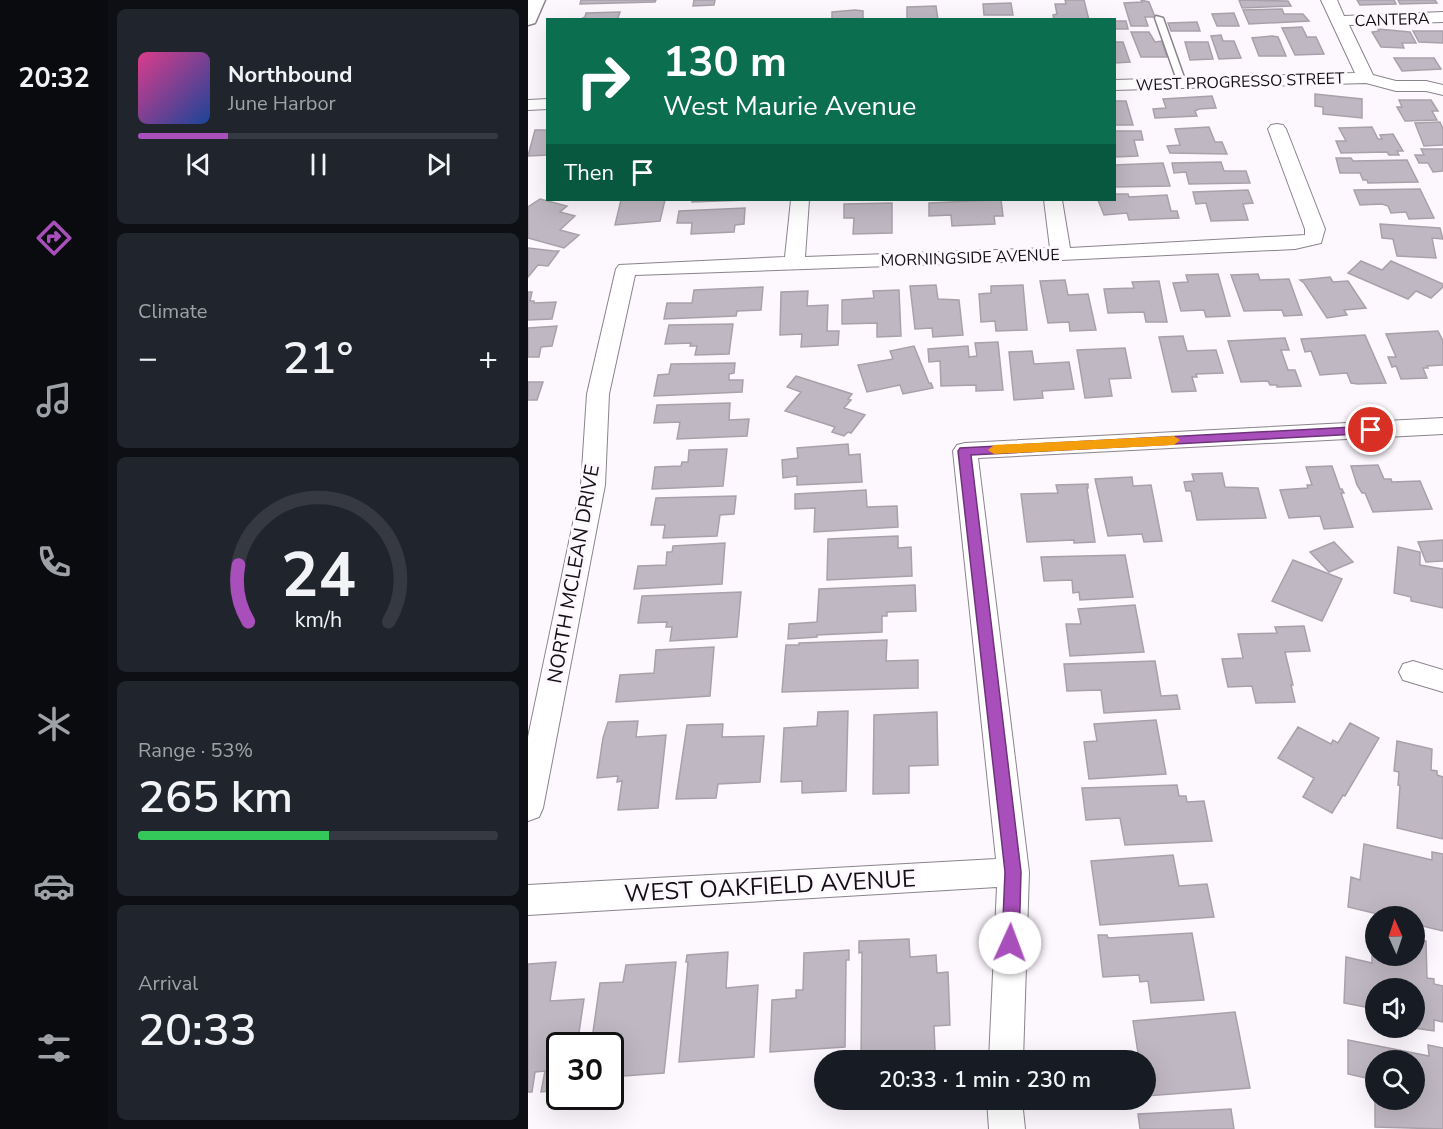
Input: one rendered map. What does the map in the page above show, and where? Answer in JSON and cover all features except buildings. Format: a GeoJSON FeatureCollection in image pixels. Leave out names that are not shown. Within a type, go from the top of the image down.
{"type":"FeatureCollection","features":[{"type":"Feature","properties":{"kind":"main road"},"geometry":{"type":"LineString","coordinates":[[528,19],[535,0]]}},
{"type":"Feature","properties":{"kind":"street"},"geometry":{"type":"LineString","coordinates":[[1329,0],[1366,78],[1396,86],[1426,86],[1443,90]]}},
{"type":"Feature","properties":{"kind":"street","name":"CANTERA"},"geometry":{"type":"LineString","coordinates":[[1340,21],[1443,17]]}},
{"type":"Feature","properties":{"kind":"street","name":"WEST PROGRESSO STREET"},"geometry":{"type":"LineString","coordinates":[[1116,85],[1366,78]]}},
{"type":"Feature","properties":{"kind":"street"},"geometry":{"type":"LineString","coordinates":[[528,105],[546,104]]}},
{"type":"Feature","properties":{"kind":"street","name":"MORNINGSIDE AVENUE"},"geometry":{"type":"LineString","coordinates":[[626,269],[1061,254],[1295,243],[1314,239],[1315,229],[1277,129]]}},
{"type":"Feature","properties":{"kind":"street"},"geometry":{"type":"LineString","coordinates":[[795,263],[800,201]]}},
{"type":"Feature","properties":{"kind":"street"},"geometry":{"type":"LineString","coordinates":[[1053,201],[1061,254]]}},
{"type":"Feature","properties":{"kind":"street","name":"NORTH MCLEAN DRIVE"},"geometry":{"type":"LineString","coordinates":[[528,808],[593,485],[598,394],[626,269]]}},
{"type":"Feature","properties":{"kind":"street"},"geometry":{"type":"LineString","coordinates":[[1006,1050],[1013,872],[965,451],[1443,426]]}},
{"type":"Feature","properties":{"kind":"street"},"geometry":{"type":"LineString","coordinates":[[1413,672],[1443,681]]}},
{"type":"Feature","properties":{"kind":"street","name":"WEST OAKFIELD AVENUE"},"geometry":{"type":"LineString","coordinates":[[528,900],[1013,872]]}},
{"type":"Feature","properties":{"kind":"street"},"geometry":{"type":"LineString","coordinates":[[1006,1110],[1007,1129]]}},
{"type":"Feature","properties":{"kind":"lane"},"geometry":{"type":"LineString","coordinates":[[1159,18],[1182,83]]}},
{"type":"Feature","properties":{"kind":"slow traffic"},"geometry":{"type":"LineString","coordinates":[[994,450],[1174,440]]}},
{"type":"Feature","properties":{"kind":"route"},"geometry":{"type":"LineString","coordinates":[[1010,943],[1013,872],[965,451],[1371,430]]}}]}
